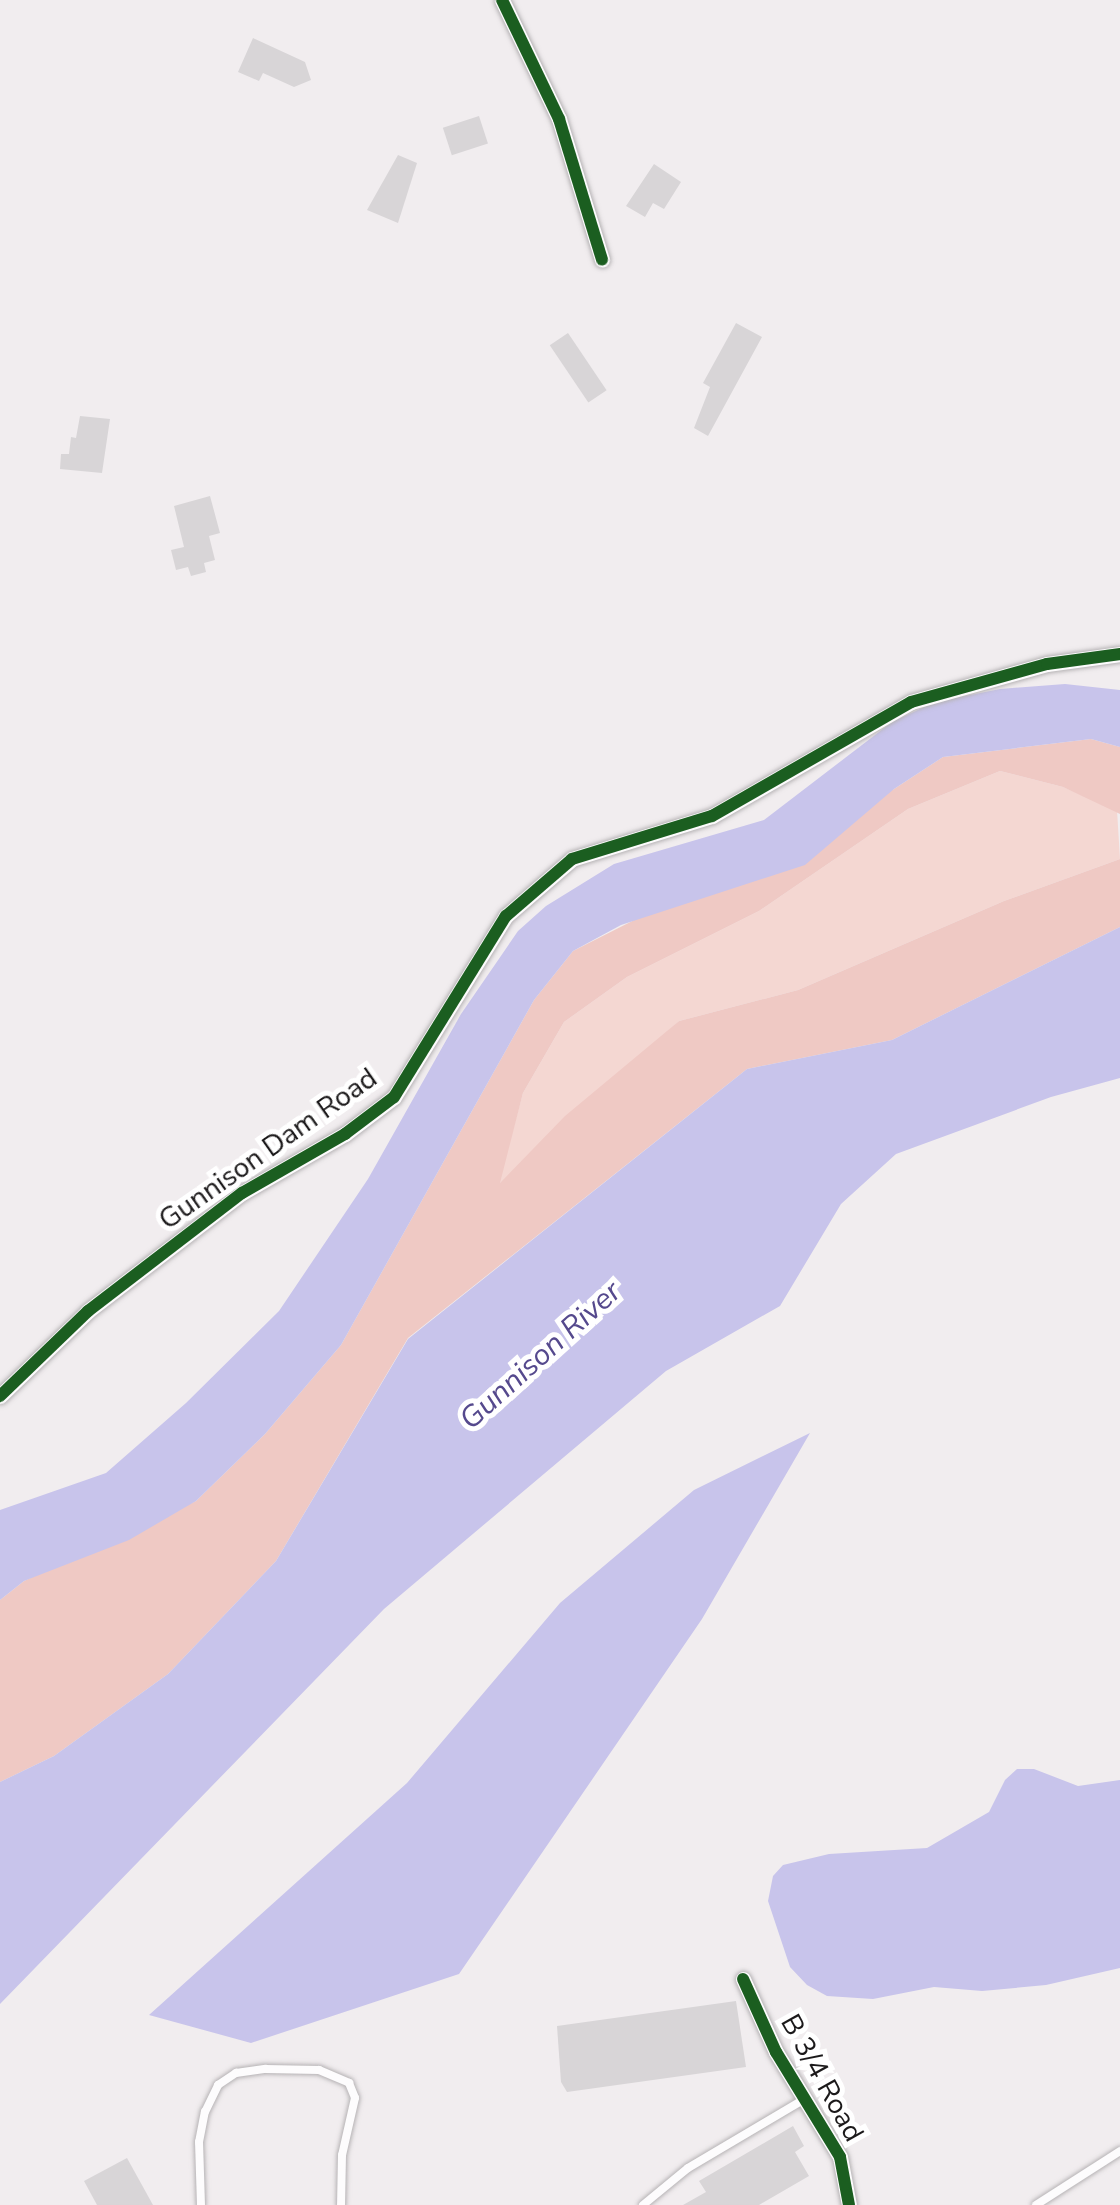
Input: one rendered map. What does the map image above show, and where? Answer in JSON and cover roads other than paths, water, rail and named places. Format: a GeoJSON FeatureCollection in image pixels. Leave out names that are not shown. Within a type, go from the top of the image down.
{"type":"FeatureCollection","features":[{"type":"Feature","properties":{"kind":"street"},"geometry":{"type":"LineString","coordinates":[[502,0],[559,119],[602,260]]}},
{"type":"Feature","properties":{"kind":"street","name":"Gunnison Dam Road"},"geometry":{"type":"LineString","coordinates":[[0,1396],[88,1310],[242,1193],[344,1134],[394,1097],[506,916],[572,860],[712,816],[911,702],[1047,664],[1120,654]]}},
{"type":"Feature","properties":{"kind":"street","name":"B 3/4 Road"},"geometry":{"type":"LineString","coordinates":[[742,1979],[803,2100],[840,2158],[850,2205]]}},
{"type":"Feature","properties":{"kind":"lane"},"geometry":{"type":"LineString","coordinates":[[200,2205],[199,2142],[205,2112],[218,2086],[227,2079],[236,2073],[266,2069],[319,2070],[349,2084],[355,2098],[342,2155],[341,2205]]}},
{"type":"Feature","properties":{"kind":"lane"},"geometry":{"type":"LineString","coordinates":[[643,2205],[688,2168],[803,2100]]}},
{"type":"Feature","properties":{"kind":"lane"},"geometry":{"type":"LineString","coordinates":[[1036,2205],[1120,2151]]}},
{"type":"Feature","properties":{"kind":"water"},"geometry":{"type":"Polygon","coordinates":[[[1065,684],[1120,690],[1120,747],[1091,739],[943,757],[894,789],[805,865],[621,925],[573,951],[534,1000],[341,1345],[265,1434],[196,1501],[129,1540],[24,1581],[0,1600],[0,1510],[106,1473],[186,1403],[279,1311],[368,1179],[461,1014],[518,931],[546,906],[614,864],[764,820],[892,722],[935,702],[1000,689],[1065,684]]]}},
{"type":"Feature","properties":{"kind":"water","name":"Gunnison River"},"geometry":{"type":"Polygon","coordinates":[[[1120,927],[1120,1078],[1051,1097],[896,1154],[841,1204],[780,1306],[666,1371],[384,1609],[0,2004],[0,1782],[54,1756],[168,1674],[276,1561],[408,1339],[747,1069],[892,1040],[1120,927]]]}},
{"type":"Feature","properties":{"kind":"water"},"geometry":{"type":"Polygon","coordinates":[[[810,1433],[702,1619],[459,1974],[251,2043],[149,2015],[407,1783],[560,1603],[694,1490],[810,1433]]]}},
{"type":"Feature","properties":{"kind":"water"},"geometry":{"type":"Polygon","coordinates":[[[1017,1769],[1034,1769],[1078,1786],[1120,1780],[1120,1968],[1046,1985],[982,1991],[934,1987],[873,1999],[827,1996],[807,1985],[790,1967],[768,1901],[773,1876],[783,1865],[829,1854],[927,1848],[989,1812],[1005,1780],[1017,1769]]]}}]}
